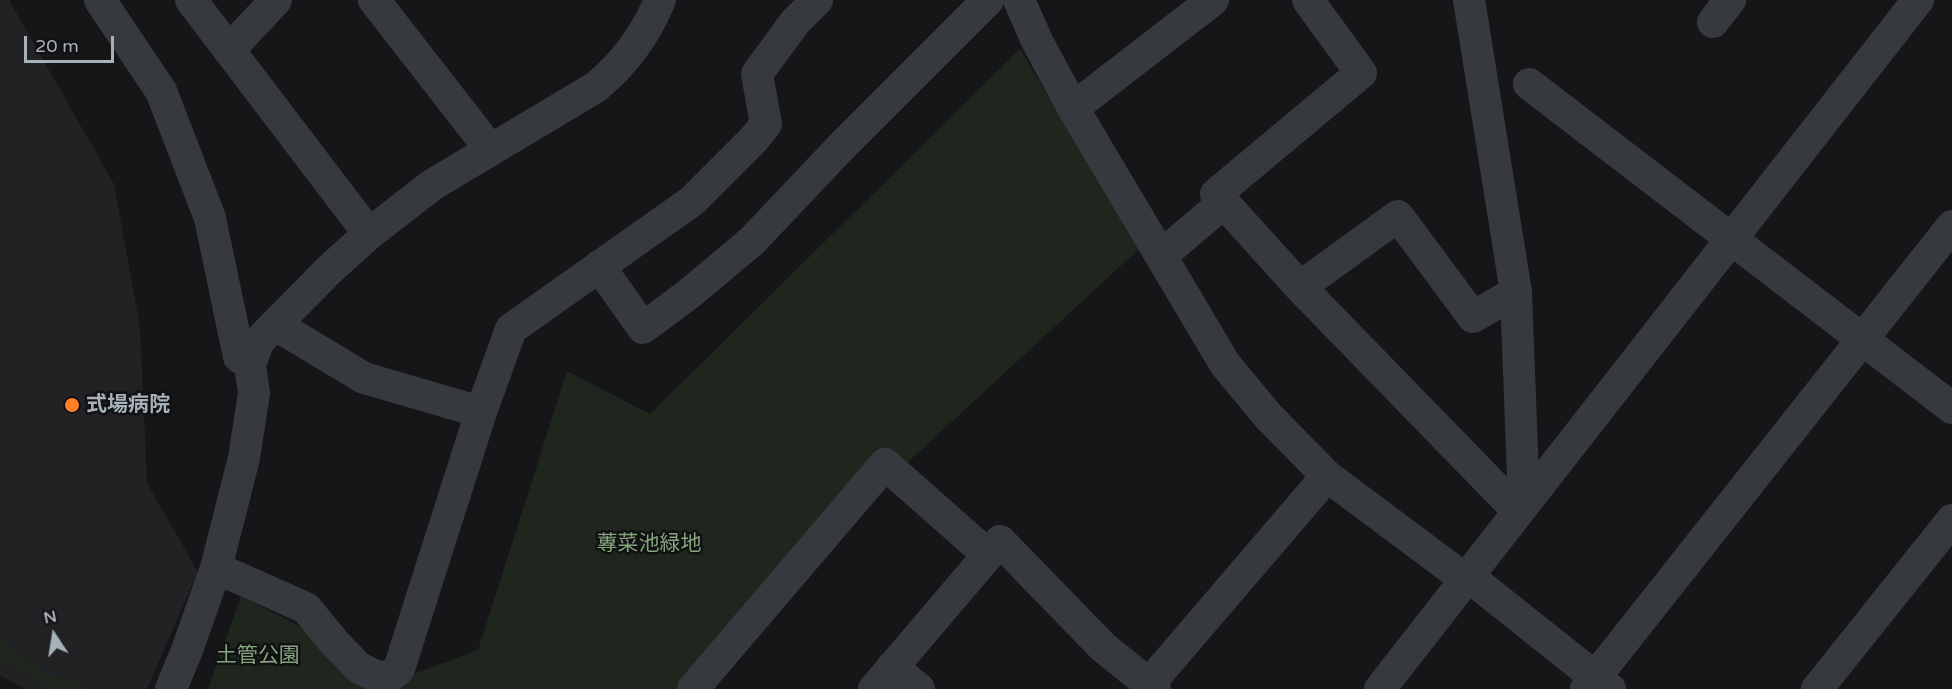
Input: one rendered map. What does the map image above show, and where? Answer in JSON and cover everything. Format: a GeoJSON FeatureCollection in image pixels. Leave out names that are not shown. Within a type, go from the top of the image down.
{"type":"FeatureCollection","features":[{"type":"Feature","properties":{"kind":"street"},"geometry":{"type":"LineString","coordinates":[[100,0],[161,91],[210,218],[239,357],[250,364]]}},
{"type":"Feature","properties":{"kind":"street"},"geometry":{"type":"LineString","coordinates":[[191,0],[369,234]]}},
{"type":"Feature","properties":{"kind":"street"},"geometry":{"type":"LineString","coordinates":[[230,49],[276,0]]}},
{"type":"Feature","properties":{"kind":"street"},"geometry":{"type":"LineString","coordinates":[[374,0],[490,149]]}},
{"type":"Feature","properties":{"kind":"street"},"geometry":{"type":"LineString","coordinates":[[171,689],[216,568],[244,458],[254,393],[250,364],[259,341],[330,269],[369,234],[432,185],[589,92],[613,73],[636,45],[652,19],[660,0]]}},
{"type":"Feature","properties":{"kind":"street"},"geometry":{"type":"LineString","coordinates":[[216,568],[306,608],[359,668],[378,678],[390,676],[399,669],[511,329],[692,201],[754,139],[766,124],[757,74],[795,22],[818,0]]}},
{"type":"Feature","properties":{"kind":"street"},"geometry":{"type":"LineString","coordinates":[[599,266],[643,328],[690,293],[752,241],[842,146],[988,0]]}},
{"type":"Feature","properties":{"kind":"street"},"geometry":{"type":"LineString","coordinates":[[1019,0],[1037,41],[1073,108],[1225,364],[1268,416],[1327,476],[1466,578],[1597,685],[1862,339],[1952,226]]}},
{"type":"Feature","properties":{"kind":"street"},"geometry":{"type":"LineString","coordinates":[[1073,108],[1213,0]]}},
{"type":"Feature","properties":{"kind":"street"},"geometry":{"type":"LineString","coordinates":[[1308,0],[1361,73],[1216,194],[1300,287],[1521,507]]}},
{"type":"Feature","properties":{"kind":"street"},"geometry":{"type":"LineString","coordinates":[[1469,0],[1516,292],[1521,507]]}},
{"type":"Feature","properties":{"kind":"street"},"geometry":{"type":"LineString","coordinates":[[1380,689],[1918,0]]}},
{"type":"Feature","properties":{"kind":"street"},"geometry":{"type":"LineString","coordinates":[[1529,84],[1952,408]]}},
{"type":"Feature","properties":{"kind":"street"},"geometry":{"type":"LineString","coordinates":[[1161,256],[1223,203]]}},
{"type":"Feature","properties":{"kind":"street"},"geometry":{"type":"LineString","coordinates":[[1300,287],[1398,216],[1473,317],[1516,292]]}},
{"type":"Feature","properties":{"kind":"street"},"geometry":{"type":"LineString","coordinates":[[276,325],[364,378],[482,412]]}},
{"type":"Feature","properties":{"kind":"street"},"geometry":{"type":"LineString","coordinates":[[693,689],[885,464],[988,555]]}},
{"type":"Feature","properties":{"kind":"street"},"geometry":{"type":"LineString","coordinates":[[919,689],[883,678],[1000,541],[1103,647],[1152,687],[1327,476]]}},
{"type":"Feature","properties":{"kind":"street"},"geometry":{"type":"LineString","coordinates":[[1817,689],[1952,520]]}},
{"type":"Feature","properties":{"kind":"shaded area","name":"式場病院"},"geometry":{"type":"Polygon","coordinates":[[[0,0],[9,0],[114,184],[140,327],[147,483],[198,572],[147,689],[24,689],[0,675],[0,0]]]}},
{"type":"Feature","properties":{"kind":"green space","name":"蓴菜池緑地"},"geometry":{"type":"Polygon","coordinates":[[[1020,49],[1139,249],[895,474],[692,689],[208,689],[241,596],[305,629],[376,688],[478,650],[567,371],[650,414],[1020,49]]]}},
{"type":"Feature","properties":{"kind":"green space"},"geometry":{"type":"Polygon","coordinates":[[[0,638],[40,670],[92,689],[49,689],[0,658],[0,638]]]}},
{"type":"Feature","properties":{"kind":"place","name":"式場病院"},"geometry":{"type":"Point","coordinates":[72,405]}},
{"type":"Feature","properties":{"kind":"park label","name":"土管公園"},"geometry":{"type":"Point","coordinates":[258,656]}}]}
